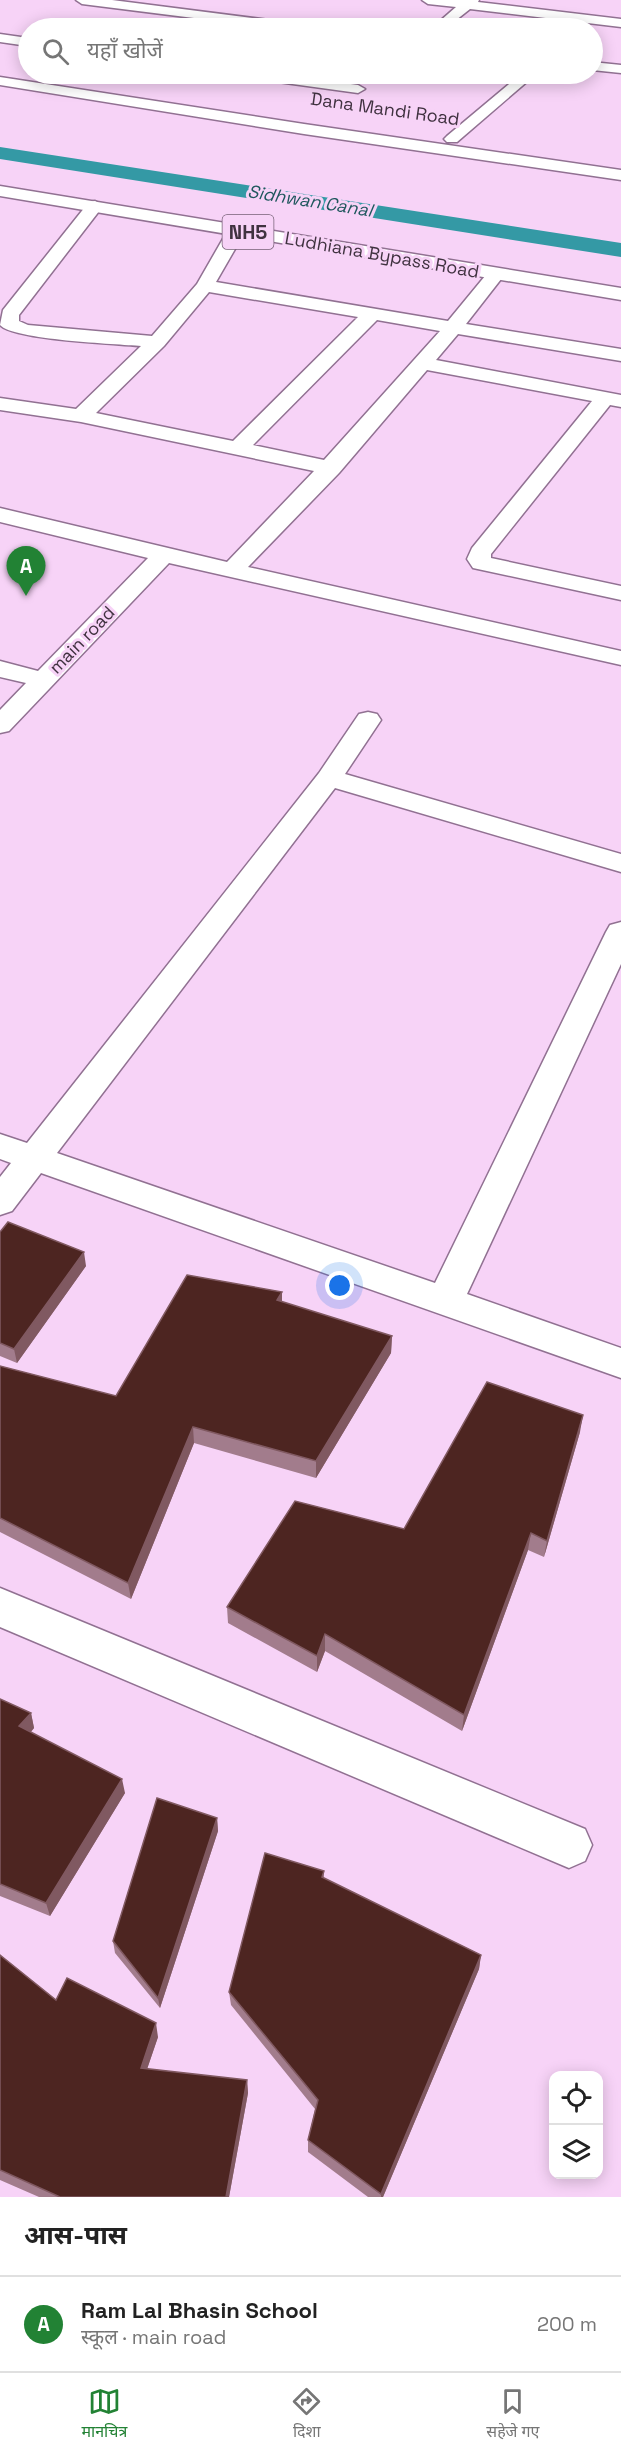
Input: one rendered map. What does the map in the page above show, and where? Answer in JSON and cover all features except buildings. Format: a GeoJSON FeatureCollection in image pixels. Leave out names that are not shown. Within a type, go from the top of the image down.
{"type":"FeatureCollection","features":[{"type":"Feature","properties":{"kind":"main road"},"geometry":{"type":"LineString","coordinates":[[82,0],[222,18]]}},
{"type":"Feature","properties":{"kind":"main road"},"geometry":{"type":"LineString","coordinates":[[428,0],[471,2],[585,18]]}},
{"type":"Feature","properties":{"kind":"main road"},"geometry":{"type":"LineString","coordinates":[[451,18],[471,2]]}},
{"type":"Feature","properties":{"kind":"main road"},"geometry":{"type":"LineString","coordinates":[[603,20],[621,23]]}},
{"type":"Feature","properties":{"kind":"main road"},"geometry":{"type":"LineString","coordinates":[[0,38],[18,41]]}},
{"type":"Feature","properties":{"kind":"main road"},"geometry":{"type":"LineString","coordinates":[[603,67],[621,69]]}},
{"type":"Feature","properties":{"kind":"main road","name":"Dana Mandi Road"},"geometry":{"type":"LineString","coordinates":[[0,73],[18,76]]}},
{"type":"Feature","properties":{"kind":"main road"},"geometry":{"type":"LineString","coordinates":[[0,81],[18,84]]}},
{"type":"Feature","properties":{"kind":"main road"},"geometry":{"type":"LineString","coordinates":[[19,84],[304,129],[621,175]]}},
{"type":"Feature","properties":{"kind":"main road","name":"Dana Mandi Road"},"geometry":{"type":"LineString","coordinates":[[76,84],[452,139],[615,160]]}},
{"type":"Feature","properties":{"kind":"main road"},"geometry":{"type":"LineString","coordinates":[[322,84],[358,89]]}},
{"type":"Feature","properties":{"kind":"main road"},"geometry":{"type":"LineString","coordinates":[[342,101],[365,84]]}},
{"type":"Feature","properties":{"kind":"main road"},"geometry":{"type":"LineString","coordinates":[[452,139],[516,84]]}},
{"type":"Feature","properties":{"kind":"main road"},"geometry":{"type":"LineString","coordinates":[[304,129],[319,119]]}},
{"type":"Feature","properties":{"kind":"main road","name":"Ludhiana Bypass Road"},"geometry":{"type":"LineString","coordinates":[[0,183],[621,284]]}},
{"type":"Feature","properties":{"kind":"main road","name":"Ludhiana Bypass Road"},"geometry":{"type":"LineString","coordinates":[[0,191],[621,294]]}},
{"type":"Feature","properties":{"kind":"main road"},"geometry":{"type":"LineString","coordinates":[[95,206],[10,314],[9,324],[26,330],[157,342]]}},
{"type":"Feature","properties":{"kind":"main road"},"geometry":{"type":"LineString","coordinates":[[81,416],[157,342],[206,286],[237,230]]}},
{"type":"Feature","properties":{"kind":"main road"},"geometry":{"type":"LineString","coordinates":[[232,570],[331,468],[496,274]]}},
{"type":"Feature","properties":{"kind":"main road"},"geometry":{"type":"LineString","coordinates":[[206,286],[621,355]]}},
{"type":"Feature","properties":{"kind":"main road"},"geometry":{"type":"LineString","coordinates":[[238,448],[373,313]]}},
{"type":"Feature","properties":{"kind":"main road"},"geometry":{"type":"LineString","coordinates":[[422,363],[613,399],[480,554],[479,559],[481,563],[621,593]]}},
{"type":"Feature","properties":{"kind":"main road"},"geometry":{"type":"LineString","coordinates":[[0,404],[81,416],[331,468]]}},
{"type":"Feature","properties":{"kind":"main road"},"geometry":{"type":"LineString","coordinates":[[0,514],[164,555],[621,658]]}},
{"type":"Feature","properties":{"kind":"main road","name":"main road"},"geometry":{"type":"LineString","coordinates":[[0,724],[164,555]]}},
{"type":"Feature","properties":{"kind":"main road"},"geometry":{"type":"LineString","coordinates":[[0,669],[44,680]]}},
{"type":"Feature","properties":{"kind":"main road"},"geometry":{"type":"LineString","coordinates":[[0,1202],[329,778],[368,720]]}},
{"type":"Feature","properties":{"kind":"main road"},"geometry":{"type":"LineString","coordinates":[[329,778],[621,863]]}},
{"type":"Feature","properties":{"kind":"main road"},"geometry":{"type":"LineString","coordinates":[[445,1301],[621,932]]}},
{"type":"Feature","properties":{"kind":"main road"},"geometry":{"type":"LineString","coordinates":[[0,1146],[621,1363]]}},
{"type":"Feature","properties":{"kind":"main road"},"geometry":{"type":"LineString","coordinates":[[0,1607],[569,1845]]}},
{"type":"Feature","properties":{"kind":"waterway","name":"Sidhwan Canal"},"geometry":{"type":"LineString","coordinates":[[0,153],[621,250]]}},
{"type":"Feature","properties":{"kind":"place","name":"Ram Lal Bhasin School"},"geometry":{"type":"Point","coordinates":[26,596]}}]}
